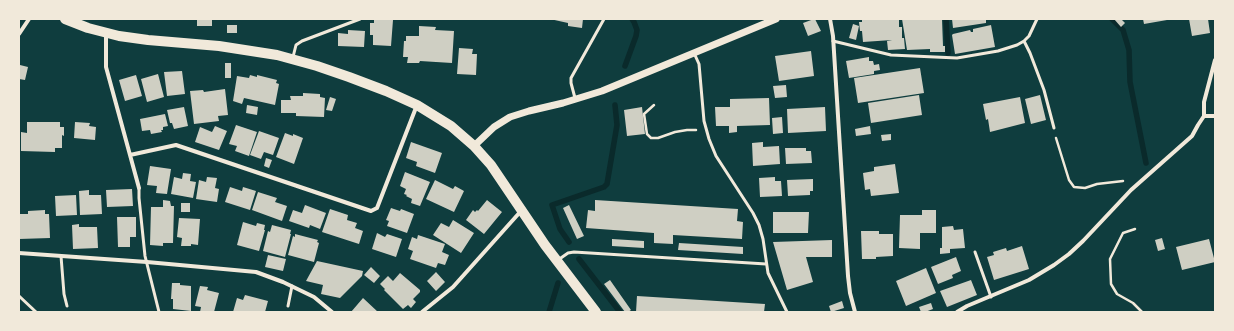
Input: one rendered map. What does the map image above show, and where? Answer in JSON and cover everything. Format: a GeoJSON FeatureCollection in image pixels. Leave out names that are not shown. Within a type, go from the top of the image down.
{"type":"FeatureCollection","features":[{"type":"Feature","properties":{"kind":"main road"},"geometry":{"type":"LineString","coordinates":[[66,19],[106,33],[148,40],[248,49],[292,59],[317,66],[386,91],[417,105],[450,126],[474,146],[500,177],[556,260],[596,312]]}},
{"type":"Feature","properties":{"kind":"street"},"geometry":{"type":"LineString","coordinates":[[19,34],[29,19]]}},
{"type":"Feature","properties":{"kind":"street"},"geometry":{"type":"LineString","coordinates":[[474,146],[494,127],[510,117],[602,92],[776,19]]}},
{"type":"Feature","properties":{"kind":"street"},"geometry":{"type":"LineString","coordinates":[[830,19],[833,41],[848,276],[850,293],[855,312]]}},
{"type":"Feature","properties":{"kind":"street"},"geometry":{"type":"LineString","coordinates":[[106,33],[106,67],[139,188]]}},
{"type":"Feature","properties":{"kind":"street"},"geometry":{"type":"LineString","coordinates":[[957,312],[1041,274],[1069,254],[1135,186],[1192,136],[1204,116],[1204,102],[1215,60]]}},
{"type":"Feature","properties":{"kind":"street"},"geometry":{"type":"LineString","coordinates":[[130,155],[176,144],[371,211],[377,208],[417,105]]}},
{"type":"Feature","properties":{"kind":"street"},"geometry":{"type":"LineString","coordinates":[[1204,116],[1215,116]]}},
{"type":"Feature","properties":{"kind":"street"},"geometry":{"type":"LineString","coordinates":[[422,312],[453,287],[522,210]]}},
{"type":"Feature","properties":{"kind":"street"},"geometry":{"type":"LineString","coordinates":[[19,253],[147,262],[256,272],[292,286],[314,297],[332,312]]}},
{"type":"Feature","properties":{"kind":"lane"},"geometry":{"type":"LineString","coordinates":[[292,59],[296,45],[302,41],[360,19]]}},
{"type":"Feature","properties":{"kind":"lane"},"geometry":{"type":"LineString","coordinates":[[576,100],[571,78],[604,19]]}},
{"type":"Feature","properties":{"kind":"lane"},"geometry":{"type":"LineString","coordinates":[[833,41],[890,55],[952,58],[970,57],[1017,45],[1029,36],[1037,19]]}},
{"type":"Feature","properties":{"kind":"lane"},"geometry":{"type":"LineString","coordinates":[[1024,41],[1044,90],[1054,128]]}},
{"type":"Feature","properties":{"kind":"lane"},"geometry":{"type":"LineString","coordinates":[[694,53],[699,64],[706,130],[716,156],[754,213],[763,239],[766,264],[770,279],[787,312]]}},
{"type":"Feature","properties":{"kind":"lane"},"geometry":{"type":"LineString","coordinates":[[139,188],[147,262],[158,312]]}},
{"type":"Feature","properties":{"kind":"lane"},"geometry":{"type":"LineString","coordinates":[[556,260],[568,253],[574,252],[766,264]]}},
{"type":"Feature","properties":{"kind":"lane"},"geometry":{"type":"LineString","coordinates":[[975,252],[991,297]]}},
{"type":"Feature","properties":{"kind":"lane"},"geometry":{"type":"LineString","coordinates":[[61,256],[64,294],[67,306]]}},
{"type":"Feature","properties":{"kind":"lane"},"geometry":{"type":"LineString","coordinates":[[288,306],[292,286]]}},
{"type":"Feature","properties":{"kind":"lane"},"geometry":{"type":"LineString","coordinates":[[19,296],[36,312]]}},
{"type":"Feature","properties":{"kind":"path"},"geometry":{"type":"LineString","coordinates":[[654,105],[644,114],[647,134],[651,138],[658,138],[675,132],[687,130],[706,130]]}},
{"type":"Feature","properties":{"kind":"path"},"geometry":{"type":"LineString","coordinates":[[1054,128],[1066,173],[1071,185],[1074,187],[1085,188],[1097,184],[1124,181],[1135,186]]}},
{"type":"Feature","properties":{"kind":"path"},"geometry":{"type":"LineString","coordinates":[[1135,229],[1123,233],[1110,259],[1111,284],[1117,294],[1132,303],[1142,312]]}},
{"type":"Feature","properties":{"kind":"building"},"geometry":{"type":"Polygon","coordinates":[[[197,19],[212,19],[212,26],[197,26],[197,19]]]}},
{"type":"Feature","properties":{"kind":"building"},"geometry":{"type":"Polygon","coordinates":[[[374,19],[393,20],[391,46],[373,45],[373,35],[370,35],[370,23],[374,23],[374,19]]]}},
{"type":"Feature","properties":{"kind":"building"},"geometry":{"type":"Polygon","coordinates":[[[550,19],[583,19],[582,28],[568,26],[568,23],[550,19]]]}},
{"type":"Feature","properties":{"kind":"building"},"geometry":{"type":"Polygon","coordinates":[[[814,19],[821,31],[808,36],[803,23],[814,19]]]}},
{"type":"Feature","properties":{"kind":"building"},"geometry":{"type":"Polygon","coordinates":[[[862,19],[899,19],[899,27],[902,27],[902,38],[904,38],[905,49],[888,50],[887,41],[892,40],[863,42],[859,22],[862,22],[862,19]]]}},
{"type":"Feature","properties":{"kind":"building"},"geometry":{"type":"Polygon","coordinates":[[[902,19],[942,19],[943,46],[945,46],[945,52],[930,52],[930,49],[907,50],[902,19]]]}},
{"type":"Feature","properties":{"kind":"building"},"geometry":{"type":"Polygon","coordinates":[[[952,19],[986,19],[986,23],[953,28],[952,19]]]}},
{"type":"Feature","properties":{"kind":"building"},"geometry":{"type":"Polygon","coordinates":[[[1114,19],[1121,19],[1125,23],[1121,27],[1114,19]]]}},
{"type":"Feature","properties":{"kind":"building"},"geometry":{"type":"Polygon","coordinates":[[[1143,19],[1167,19],[1167,20],[1144,24],[1143,19]]]}},
{"type":"Feature","properties":{"kind":"building"},"geometry":{"type":"Polygon","coordinates":[[[1189,19],[1208,19],[1210,33],[1192,36],[1189,19]]]}},
{"type":"Feature","properties":{"kind":"building"},"geometry":{"type":"Polygon","coordinates":[[[853,24],[859,26],[856,40],[849,38],[853,24]]]}},
{"type":"Feature","properties":{"kind":"building"},"geometry":{"type":"Polygon","coordinates":[[[227,25],[237,25],[237,33],[227,33],[227,25]]]}},
{"type":"Feature","properties":{"kind":"building"},"geometry":{"type":"Polygon","coordinates":[[[991,25],[995,47],[955,54],[953,34],[970,30],[973,32],[973,29],[991,25]]]}},
{"type":"Feature","properties":{"kind":"building"},"geometry":{"type":"Polygon","coordinates":[[[419,26],[436,27],[435,30],[454,31],[452,63],[420,61],[419,63],[407,63],[408,57],[403,57],[404,41],[406,41],[406,36],[419,36],[419,26]]]}},
{"type":"Feature","properties":{"kind":"building"},"geometry":{"type":"Polygon","coordinates":[[[348,30],[365,31],[364,47],[338,46],[338,33],[348,34],[348,30]]]}},
{"type":"Feature","properties":{"kind":"building"},"geometry":{"type":"Polygon","coordinates":[[[459,48],[473,49],[472,54],[477,54],[476,75],[457,74],[459,48]]]}},
{"type":"Feature","properties":{"kind":"building"},"geometry":{"type":"Polygon","coordinates":[[[811,51],[814,76],[779,81],[775,56],[811,51]]]}},
{"type":"Feature","properties":{"kind":"building"},"geometry":{"type":"Polygon","coordinates":[[[869,57],[869,61],[873,61],[874,65],[879,64],[880,70],[874,71],[874,74],[849,78],[846,61],[869,57]]]}},
{"type":"Feature","properties":{"kind":"building"},"geometry":{"type":"Polygon","coordinates":[[[225,63],[231,63],[231,78],[225,78],[225,63]]]}},
{"type":"Feature","properties":{"kind":"building"},"geometry":{"type":"Polygon","coordinates":[[[20,65],[28,67],[25,80],[19,79],[20,65]]]}},
{"type":"Feature","properties":{"kind":"building"},"geometry":{"type":"Polygon","coordinates":[[[920,68],[924,93],[858,103],[854,78],[920,68]]]}},
{"type":"Feature","properties":{"kind":"building"},"geometry":{"type":"Polygon","coordinates":[[[182,71],[185,94],[167,96],[164,72],[182,71]]]}},
{"type":"Feature","properties":{"kind":"building"},"geometry":{"type":"Polygon","coordinates":[[[158,74],[164,97],[147,102],[141,79],[158,74]]]}},
{"type":"Feature","properties":{"kind":"building"},"geometry":{"type":"Polygon","coordinates":[[[136,75],[142,96],[125,101],[119,80],[136,75]]]}},
{"type":"Feature","properties":{"kind":"building"},"geometry":{"type":"Polygon","coordinates":[[[250,75],[257,77],[257,75],[277,80],[276,83],[279,84],[275,105],[244,98],[242,104],[233,101],[237,76],[249,78],[250,75]]]}},
{"type":"Feature","properties":{"kind":"building"},"geometry":{"type":"Polygon","coordinates":[[[786,85],[787,97],[775,98],[773,86],[786,85]]]}},
{"type":"Feature","properties":{"kind":"building"},"geometry":{"type":"Polygon","coordinates":[[[225,89],[228,115],[218,116],[219,121],[194,124],[190,91],[203,90],[204,92],[225,89]]]}},
{"type":"Feature","properties":{"kind":"building"},"geometry":{"type":"Polygon","coordinates":[[[303,93],[320,94],[320,97],[325,98],[324,117],[296,116],[296,113],[281,113],[281,100],[291,100],[290,96],[303,96],[303,93]]]}},
{"type":"Feature","properties":{"kind":"building"},"geometry":{"type":"Polygon","coordinates":[[[919,95],[922,115],[871,123],[868,103],[919,95]]]}},
{"type":"Feature","properties":{"kind":"building"},"geometry":{"type":"Polygon","coordinates":[[[1040,95],[1046,120],[1031,124],[1025,99],[1040,95]]]}},
{"type":"Feature","properties":{"kind":"building"},"geometry":{"type":"Polygon","coordinates":[[[330,97],[336,99],[332,111],[326,110],[330,97]]]}},
{"type":"Feature","properties":{"kind":"building"},"geometry":{"type":"Polygon","coordinates":[[[1020,97],[1025,123],[990,132],[988,119],[986,120],[983,104],[1020,97]]]}},
{"type":"Feature","properties":{"kind":"building"},"geometry":{"type":"Polygon","coordinates":[[[769,98],[770,125],[737,126],[737,132],[729,133],[729,126],[716,126],[715,107],[730,107],[730,99],[769,98]]]}},
{"type":"Feature","properties":{"kind":"building"},"geometry":{"type":"Polygon","coordinates":[[[247,105],[258,107],[257,115],[246,113],[247,105]]]}},
{"type":"Feature","properties":{"kind":"building"},"geometry":{"type":"Polygon","coordinates":[[[184,107],[188,126],[174,129],[172,123],[170,123],[167,110],[184,107]]]}},
{"type":"Feature","properties":{"kind":"building"},"geometry":{"type":"Polygon","coordinates":[[[642,107],[645,134],[627,136],[624,110],[642,107]]]}},
{"type":"Feature","properties":{"kind":"building"},"geometry":{"type":"Polygon","coordinates":[[[825,107],[826,131],[788,133],[787,109],[825,107]]]}},
{"type":"Feature","properties":{"kind":"building"},"geometry":{"type":"Polygon","coordinates":[[[165,114],[168,126],[163,127],[163,130],[161,130],[162,132],[151,134],[150,130],[142,131],[140,119],[165,114]]]}},
{"type":"Feature","properties":{"kind":"building"},"geometry":{"type":"Polygon","coordinates":[[[782,117],[783,133],[773,134],[772,118],[782,117]]]}},
{"type":"Feature","properties":{"kind":"building"},"geometry":{"type":"Polygon","coordinates":[[[27,122],[60,122],[60,127],[64,127],[64,136],[62,135],[62,148],[55,148],[55,152],[21,151],[21,132],[27,133],[27,122]]]}},
{"type":"Feature","properties":{"kind":"building"},"geometry":{"type":"Polygon","coordinates":[[[75,122],[90,123],[89,126],[96,127],[95,140],[74,138],[75,122]]]}},
{"type":"Feature","properties":{"kind":"building"},"geometry":{"type":"Polygon","coordinates":[[[236,125],[257,132],[249,156],[235,151],[237,146],[229,144],[236,125]]]}},
{"type":"Feature","properties":{"kind":"building"},"geometry":{"type":"Polygon","coordinates":[[[215,126],[227,131],[219,150],[195,142],[200,127],[212,132],[215,126]]]}},
{"type":"Feature","properties":{"kind":"building"},"geometry":{"type":"Polygon","coordinates":[[[870,126],[871,134],[856,136],[855,129],[870,126]]]}},
{"type":"Feature","properties":{"kind":"building"},"geometry":{"type":"Polygon","coordinates":[[[259,131],[279,138],[273,155],[264,152],[261,159],[250,155],[259,131]]]}},
{"type":"Feature","properties":{"kind":"building"},"geometry":{"type":"Polygon","coordinates":[[[285,133],[303,138],[294,164],[276,157],[285,133]]]}},
{"type":"Feature","properties":{"kind":"building"},"geometry":{"type":"Polygon","coordinates":[[[891,134],[891,140],[882,141],[881,135],[891,134]]]}},
{"type":"Feature","properties":{"kind":"building"},"geometry":{"type":"Polygon","coordinates":[[[411,142],[442,153],[435,173],[416,166],[417,162],[406,158],[411,142]]]}},
{"type":"Feature","properties":{"kind":"building"},"geometry":{"type":"Polygon","coordinates":[[[763,142],[763,147],[779,146],[780,164],[753,166],[752,143],[763,142]]]}},
{"type":"Feature","properties":{"kind":"building"},"geometry":{"type":"Polygon","coordinates":[[[785,148],[806,148],[806,151],[811,151],[812,163],[786,164],[785,148]]]}},
{"type":"Feature","properties":{"kind":"building"},"geometry":{"type":"Polygon","coordinates":[[[266,158],[272,160],[269,168],[264,166],[266,158]]]}},
{"type":"Feature","properties":{"kind":"building"},"geometry":{"type":"Polygon","coordinates":[[[895,164],[899,193],[871,196],[870,189],[865,190],[863,173],[874,171],[874,167],[895,164]]]}},
{"type":"Feature","properties":{"kind":"building"},"geometry":{"type":"Polygon","coordinates":[[[150,166],[171,169],[167,194],[156,193],[157,186],[147,185],[150,166]]]}},
{"type":"Feature","properties":{"kind":"building"},"geometry":{"type":"Polygon","coordinates":[[[405,172],[430,182],[420,206],[411,203],[412,199],[404,194],[406,189],[400,186],[405,172]]]}},
{"type":"Feature","properties":{"kind":"building"},"geometry":{"type":"Polygon","coordinates":[[[183,173],[191,174],[190,181],[196,182],[193,198],[171,194],[174,177],[182,179],[183,173]]]}},
{"type":"Feature","properties":{"kind":"building"},"geometry":{"type":"Polygon","coordinates":[[[207,177],[217,178],[215,188],[219,189],[217,202],[196,199],[199,180],[206,182],[207,177]]]}},
{"type":"Feature","properties":{"kind":"building"},"geometry":{"type":"Polygon","coordinates":[[[775,177],[775,181],[781,181],[782,196],[760,197],[759,178],[775,177]]]}},
{"type":"Feature","properties":{"kind":"building"},"geometry":{"type":"Polygon","coordinates":[[[813,179],[813,191],[810,191],[810,195],[788,196],[787,180],[813,179]]]}},
{"type":"Feature","properties":{"kind":"building"},"geometry":{"type":"Polygon","coordinates":[[[435,180],[453,189],[455,186],[464,191],[454,212],[426,199],[435,180]]]}},
{"type":"Feature","properties":{"kind":"building"},"geometry":{"type":"Polygon","coordinates":[[[230,187],[242,191],[243,187],[256,191],[250,210],[225,202],[230,187]]]}},
{"type":"Feature","properties":{"kind":"building"},"geometry":{"type":"Polygon","coordinates":[[[132,189],[133,206],[107,207],[106,190],[132,189]]]}},
{"type":"Feature","properties":{"kind":"building"},"geometry":{"type":"Polygon","coordinates":[[[89,190],[89,195],[101,195],[102,214],[80,215],[79,191],[89,190]]]}},
{"type":"Feature","properties":{"kind":"building"},"geometry":{"type":"Polygon","coordinates":[[[258,192],[277,198],[275,202],[287,206],[282,221],[252,210],[258,192]]]}},
{"type":"Feature","properties":{"kind":"building"},"geometry":{"type":"Polygon","coordinates":[[[76,195],[77,215],[56,216],[55,196],[76,195]]]}},
{"type":"Feature","properties":{"kind":"building"},"geometry":{"type":"Polygon","coordinates":[[[163,200],[170,201],[171,206],[174,206],[173,243],[163,243],[163,246],[150,245],[151,207],[163,207],[163,200]]]}},
{"type":"Feature","properties":{"kind":"building"},"geometry":{"type":"Polygon","coordinates":[[[487,200],[502,212],[484,234],[466,220],[473,210],[475,212],[477,210],[478,211],[487,200]]]}},
{"type":"Feature","properties":{"kind":"building"},"geometry":{"type":"Polygon","coordinates":[[[595,200],[738,209],[737,221],[743,222],[742,239],[673,235],[673,244],[654,243],[654,233],[586,228],[588,210],[595,211],[595,200]]]}},
{"type":"Feature","properties":{"kind":"building"},"geometry":{"type":"Polygon","coordinates":[[[181,203],[190,203],[190,212],[181,212],[181,203]]]}},
{"type":"Feature","properties":{"kind":"building"},"geometry":{"type":"Polygon","coordinates":[[[305,205],[326,213],[320,229],[310,225],[309,228],[289,221],[293,210],[302,213],[305,205]]]}},
{"type":"Feature","properties":{"kind":"building"},"geometry":{"type":"Polygon","coordinates":[[[569,205],[584,236],[577,239],[563,208],[569,205]]]}},
{"type":"Feature","properties":{"kind":"building"},"geometry":{"type":"Polygon","coordinates":[[[391,208],[400,211],[401,209],[414,214],[407,233],[387,226],[389,221],[386,220],[391,208]]]}},
{"type":"Feature","properties":{"kind":"building"},"geometry":{"type":"Polygon","coordinates":[[[330,209],[348,215],[347,220],[357,223],[355,228],[363,231],[359,244],[322,232],[330,209]]]}},
{"type":"Feature","properties":{"kind":"building"},"geometry":{"type":"Polygon","coordinates":[[[45,210],[45,214],[49,214],[50,238],[19,239],[19,214],[28,214],[28,211],[45,210]]]}},
{"type":"Feature","properties":{"kind":"building"},"geometry":{"type":"Polygon","coordinates":[[[922,210],[936,210],[936,233],[920,233],[920,249],[899,248],[900,215],[922,215],[922,210]]]}},
{"type":"Feature","properties":{"kind":"building"},"geometry":{"type":"Polygon","coordinates":[[[773,212],[809,212],[808,233],[773,233],[773,212]]]}},
{"type":"Feature","properties":{"kind":"building"},"geometry":{"type":"Polygon","coordinates":[[[117,217],[136,217],[136,237],[130,237],[130,247],[118,247],[117,217]]]}},
{"type":"Feature","properties":{"kind":"building"},"geometry":{"type":"Polygon","coordinates":[[[179,218],[200,219],[198,245],[191,244],[191,246],[181,246],[182,238],[177,237],[179,218]]]}},
{"type":"Feature","properties":{"kind":"building"},"geometry":{"type":"Polygon","coordinates":[[[453,220],[474,233],[461,253],[433,235],[441,223],[449,227],[453,220]]]}},
{"type":"Feature","properties":{"kind":"building"},"geometry":{"type":"Polygon","coordinates":[[[243,222],[256,226],[257,223],[265,225],[259,251],[237,245],[243,222]]]}},
{"type":"Feature","properties":{"kind":"building"},"geometry":{"type":"Polygon","coordinates":[[[79,224],[79,227],[97,227],[98,248],[73,249],[72,225],[79,224]]]}},
{"type":"Feature","properties":{"kind":"building"},"geometry":{"type":"Polygon","coordinates":[[[272,225],[291,230],[285,257],[263,251],[268,231],[270,232],[272,225]]]}},
{"type":"Feature","properties":{"kind":"building"},"geometry":{"type":"Polygon","coordinates":[[[953,226],[954,230],[963,229],[965,248],[950,249],[950,253],[940,254],[940,248],[942,248],[942,227],[953,226]]]}},
{"type":"Feature","properties":{"kind":"building"},"geometry":{"type":"Polygon","coordinates":[[[861,231],[879,231],[879,234],[893,234],[893,256],[876,257],[876,259],[862,259],[861,231]]]}},
{"type":"Feature","properties":{"kind":"building"},"geometry":{"type":"Polygon","coordinates":[[[377,233],[385,237],[387,234],[402,239],[396,257],[372,249],[377,233]]]}},
{"type":"Feature","properties":{"kind":"building"},"geometry":{"type":"Polygon","coordinates":[[[295,234],[318,240],[317,242],[319,243],[314,262],[288,255],[293,236],[295,237],[295,234]]]}},
{"type":"Feature","properties":{"kind":"building"},"geometry":{"type":"Polygon","coordinates":[[[418,235],[445,244],[442,252],[449,255],[445,265],[438,263],[436,268],[410,259],[413,251],[408,249],[412,237],[417,239],[418,235]]]}},
{"type":"Feature","properties":{"kind":"building"},"geometry":{"type":"Polygon","coordinates":[[[1162,238],[1165,249],[1158,251],[1155,240],[1162,238]]]}},
{"type":"Feature","properties":{"kind":"building"},"geometry":{"type":"Polygon","coordinates":[[[612,239],[644,241],[644,248],[612,246],[612,239]]]}},
{"type":"Feature","properties":{"kind":"building"},"geometry":{"type":"Polygon","coordinates":[[[1209,239],[1215,262],[1182,270],[1176,247],[1209,239]]]}},
{"type":"Feature","properties":{"kind":"building"},"geometry":{"type":"Polygon","coordinates":[[[832,240],[832,257],[806,257],[813,282],[787,290],[773,242],[832,240]]]}},
{"type":"Feature","properties":{"kind":"building"},"geometry":{"type":"Polygon","coordinates":[[[679,243],[743,247],[743,254],[678,250],[679,243]]]}},
{"type":"Feature","properties":{"kind":"building"},"geometry":{"type":"Polygon","coordinates":[[[1022,246],[1029,269],[994,280],[987,257],[994,255],[993,252],[1006,248],[1007,251],[1022,246]]]}},
{"type":"Feature","properties":{"kind":"building"},"geometry":{"type":"Polygon","coordinates":[[[268,255],[286,259],[283,271],[265,267],[268,255]]]}},
{"type":"Feature","properties":{"kind":"building"},"geometry":{"type":"Polygon","coordinates":[[[956,257],[961,271],[952,275],[953,278],[938,284],[931,267],[956,257]]]}},
{"type":"Feature","properties":{"kind":"building"},"geometry":{"type":"Polygon","coordinates":[[[317,261],[363,271],[362,276],[340,298],[321,294],[323,285],[306,281],[317,261]]]}},
{"type":"Feature","properties":{"kind":"building"},"geometry":{"type":"Polygon","coordinates":[[[371,267],[380,276],[374,283],[364,275],[371,267]]]}},
{"type":"Feature","properties":{"kind":"building"},"geometry":{"type":"Polygon","coordinates":[[[926,268],[936,293],[906,306],[896,281],[926,268]]]}},
{"type":"Feature","properties":{"kind":"building"},"geometry":{"type":"Polygon","coordinates":[[[436,272],[445,282],[436,291],[427,281],[436,272]]]}},
{"type":"Feature","properties":{"kind":"building"},"geometry":{"type":"Polygon","coordinates":[[[400,273],[420,290],[420,292],[413,299],[416,302],[411,308],[408,305],[403,309],[380,284],[388,276],[393,281],[400,273]]]}},
{"type":"Feature","properties":{"kind":"building"},"geometry":{"type":"Polygon","coordinates":[[[610,280],[631,310],[628,312],[625,312],[604,284],[610,280]]]}},
{"type":"Feature","properties":{"kind":"building"},"geometry":{"type":"Polygon","coordinates":[[[971,280],[977,295],[947,307],[940,291],[971,280]]]}},
{"type":"Feature","properties":{"kind":"building"},"geometry":{"type":"Polygon","coordinates":[[[172,283],[180,283],[180,285],[191,286],[191,311],[173,309],[173,299],[171,299],[172,283]]]}},
{"type":"Feature","properties":{"kind":"building"},"geometry":{"type":"Polygon","coordinates":[[[200,286],[208,287],[207,290],[219,293],[214,312],[200,312],[201,307],[195,306],[200,286]]]}},
{"type":"Feature","properties":{"kind":"building"},"geometry":{"type":"Polygon","coordinates":[[[245,295],[268,301],[265,312],[233,312],[237,298],[243,300],[245,295]]]}},
{"type":"Feature","properties":{"kind":"building"},"geometry":{"type":"Polygon","coordinates":[[[637,296],[765,304],[764,312],[636,312],[637,296]]]}},
{"type":"Feature","properties":{"kind":"building"},"geometry":{"type":"Polygon","coordinates":[[[363,298],[378,312],[351,312],[363,298]]]}},
{"type":"Feature","properties":{"kind":"building"},"geometry":{"type":"Polygon","coordinates":[[[842,301],[844,308],[831,312],[829,306],[842,301]]]}},
{"type":"Feature","properties":{"kind":"building"},"geometry":{"type":"Polygon","coordinates":[[[931,303],[933,309],[921,312],[919,307],[931,303]]]}},
{"type":"Feature","properties":{"kind":"waterway"},"geometry":{"type":"LineString","coordinates":[[625,66],[637,30],[632,19]]}},
{"type":"Feature","properties":{"kind":"waterway"},"geometry":{"type":"LineString","coordinates":[[946,19],[948,53]]}},
{"type":"Feature","properties":{"kind":"waterway"},"geometry":{"type":"LineString","coordinates":[[1112,19],[1123,30],[1129,50],[1130,82],[1146,163]]}},
{"type":"Feature","properties":{"kind":"waterway"},"geometry":{"type":"LineString","coordinates":[[569,242],[560,229],[552,205],[604,187],[607,184],[617,125],[615,105]]}},
{"type":"Feature","properties":{"kind":"waterway"},"geometry":{"type":"LineString","coordinates":[[579,259],[620,312]]}},
{"type":"Feature","properties":{"kind":"waterway"},"geometry":{"type":"LineString","coordinates":[[549,312],[558,283]]}}]}
